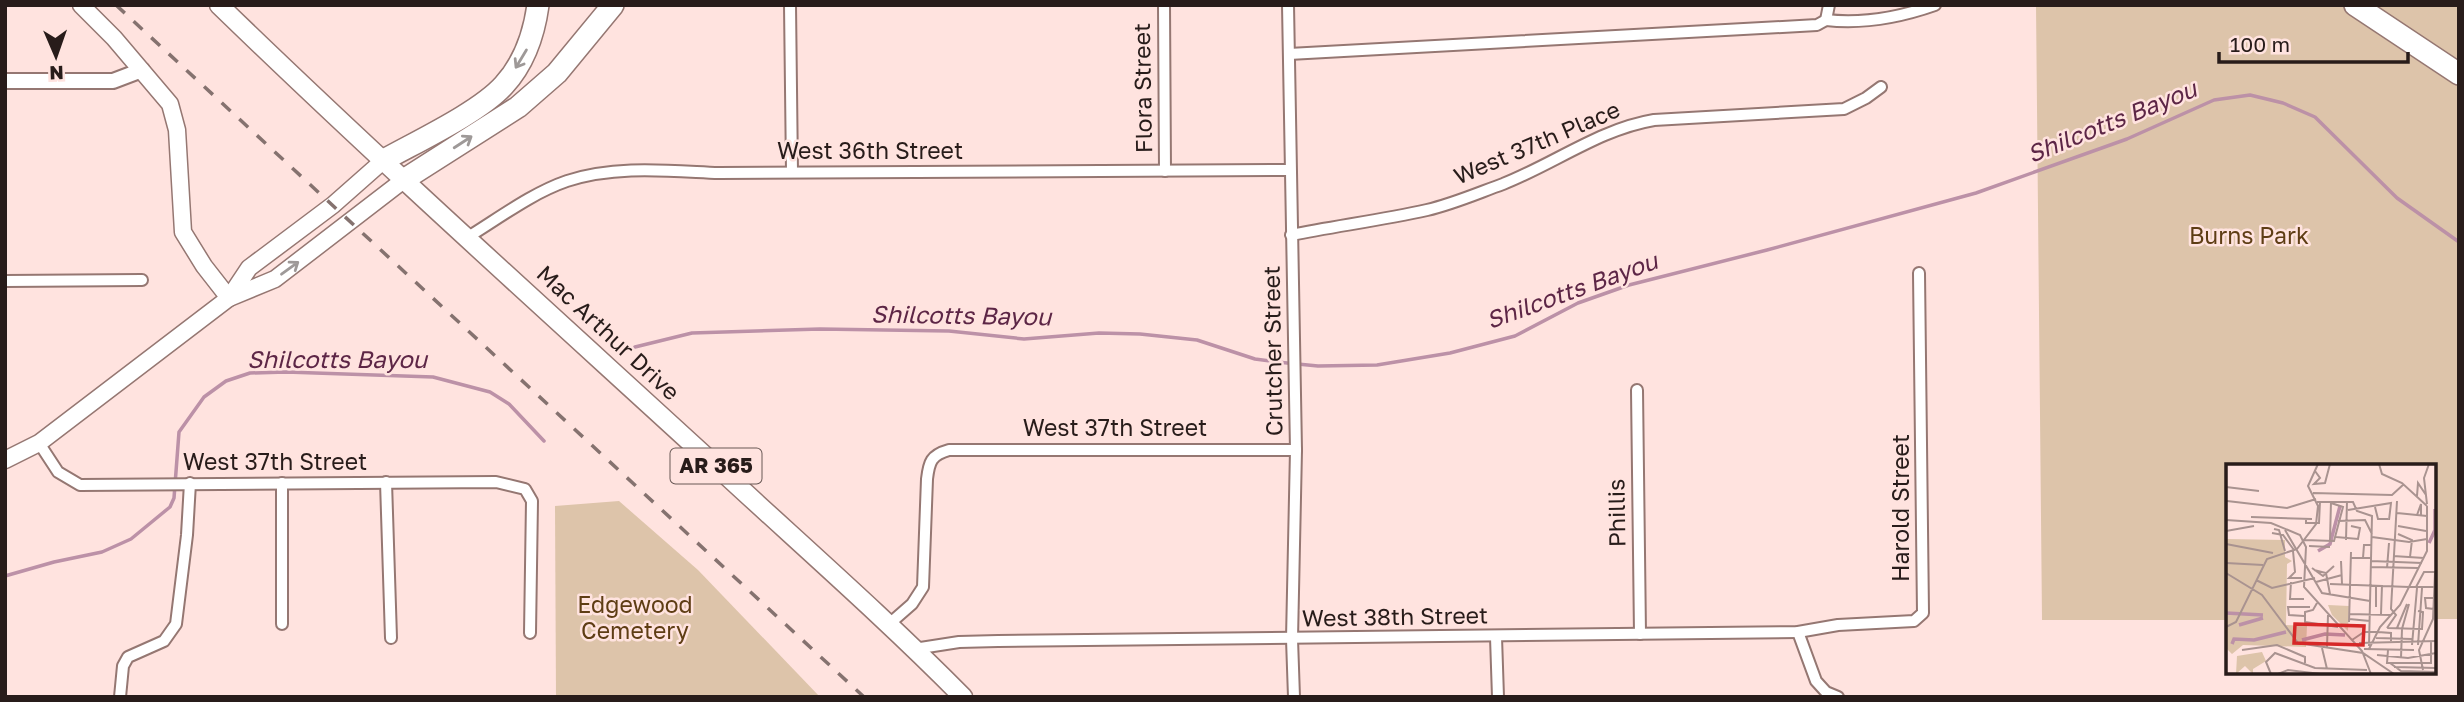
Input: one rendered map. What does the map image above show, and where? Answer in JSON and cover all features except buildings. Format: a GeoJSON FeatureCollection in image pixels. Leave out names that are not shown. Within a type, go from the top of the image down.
{"type":"FeatureCollection","features":[{"type":"Feature","properties":{"kind":"highway"},"geometry":{"type":"LineString","coordinates":[[384,160],[484,103],[505,85],[527,49],[535,26],[538,5]]}},
{"type":"Feature","properties":{"kind":"highway"},"geometry":{"type":"LineString","coordinates":[[405,179],[518,107],[557,74],[614,5]]}},
{"type":"Feature","properties":{"kind":"highway"},"geometry":{"type":"LineString","coordinates":[[2355,5],[2459,74]]}},
{"type":"Feature","properties":{"kind":"main road"},"geometry":{"type":"LineString","coordinates":[[81,5],[170,104],[174,115],[183,232],[204,266],[229,298]]}},
{"type":"Feature","properties":{"kind":"main road","name":"Mac Arthur Drive"},"geometry":{"type":"LineString","coordinates":[[219,5],[324,106],[963,697]]}},
{"type":"Feature","properties":{"kind":"main road"},"geometry":{"type":"LineString","coordinates":[[229,298],[249,268],[333,205],[384,160]]}},
{"type":"Feature","properties":{"kind":"main road"},"geometry":{"type":"LineString","coordinates":[[5,460],[39,443],[229,298],[275,279],[405,179]]}},
{"type":"Feature","properties":{"kind":"street"},"geometry":{"type":"LineString","coordinates":[[790,5],[792,172]]}},
{"type":"Feature","properties":{"kind":"street","name":"Flora Street"},"geometry":{"type":"LineString","coordinates":[[1164,5],[1165,171]]}},
{"type":"Feature","properties":{"kind":"street","name":"Crutcher Street"},"geometry":{"type":"LineString","coordinates":[[1288,5],[1296,450],[1292,639],[1294,697]]}},
{"type":"Feature","properties":{"kind":"street"},"geometry":{"type":"LineString","coordinates":[[1826,20],[1829,5]]}},
{"type":"Feature","properties":{"kind":"street"},"geometry":{"type":"LineString","coordinates":[[1289,54],[1817,25],[1826,20],[1841,22],[1897,16],[1935,5]]}},
{"type":"Feature","properties":{"kind":"street"},"geometry":{"type":"LineString","coordinates":[[5,81],[113,81],[142,70]]}},
{"type":"Feature","properties":{"kind":"street","name":"West 37th Place"},"geometry":{"type":"LineString","coordinates":[[1291,235],[1428,210],[1454,202],[1533,171],[1630,124],[1654,120],[1844,108],[1866,98],[1881,87]]}},
{"type":"Feature","properties":{"kind":"street","name":"West 36th Street"},"geometry":{"type":"LineString","coordinates":[[468,237],[565,181],[588,175],[643,170],[719,173],[1290,170]]}},
{"type":"Feature","properties":{"kind":"street","name":"Harold Street"},"geometry":{"type":"LineString","coordinates":[[1798,632],[1838,625],[1914,621],[1923,613],[1919,273]]}},
{"type":"Feature","properties":{"kind":"street"},"geometry":{"type":"LineString","coordinates":[[5,281],[142,280]]}},
{"type":"Feature","properties":{"kind":"street","name":"Phillis"},"geometry":{"type":"LineString","coordinates":[[1637,390],[1640,635]]}},
{"type":"Feature","properties":{"kind":"street","name":"West 37th Street"},"geometry":{"type":"LineString","coordinates":[[39,443],[58,472],[80,485],[386,482],[496,482],[515,485],[528,492],[532,501],[530,633]]}},
{"type":"Feature","properties":{"kind":"street","name":"West 37th Street"},"geometry":{"type":"LineString","coordinates":[[888,625],[912,604],[923,587],[927,480],[929,463],[935,454],[948,450],[1296,450]]}},
{"type":"Feature","properties":{"kind":"street"},"geometry":{"type":"LineString","coordinates":[[386,482],[390,638]]}},
{"type":"Feature","properties":{"kind":"street"},"geometry":{"type":"LineString","coordinates":[[120,697],[123,666],[128,657],[164,642],[176,624],[187,535],[189,483]]}},
{"type":"Feature","properties":{"kind":"street"},"geometry":{"type":"LineString","coordinates":[[282,483],[282,624]]}},
{"type":"Feature","properties":{"kind":"street"},"geometry":{"type":"LineString","coordinates":[[1798,632],[1816,681],[1826,692],[1838,697]]}},
{"type":"Feature","properties":{"kind":"street","name":"West 38th Street"},"geometry":{"type":"LineString","coordinates":[[914,649],[959,642],[998,641],[1798,632]]}},
{"type":"Feature","properties":{"kind":"street"},"geometry":{"type":"LineString","coordinates":[[1496,637],[1498,697]]}},
{"type":"Feature","properties":{"kind":"green space","name":"Burns Park"},"geometry":{"type":"Polygon","coordinates":[[[2036,5],[2459,5],[2459,619],[2436,619],[2436,464],[2226,464],[2226,620],[2042,620],[2036,5]]]}},
{"type":"Feature","properties":{"kind":"green space","name":"Edgewood Cemetery"},"geometry":{"type":"Polygon","coordinates":[[[619,501],[698,570],[820,697],[556,697],[555,506],[619,501]]]}},
{"type":"Feature","properties":{"kind":"waterway","name":"Shilcotts Bayou"},"geometry":{"type":"LineString","coordinates":[[635,347],[692,333],[820,329],[949,331],[1024,339],[1099,333],[1197,340],[1255,359],[1277,362],[1318,366],[1377,365],[1450,353],[1515,336],[1578,303],[1629,285],[1976,193],[2127,139],[2214,100],[2250,95],[2283,103],[2315,117],[2397,198],[2459,242]]}},
{"type":"Feature","properties":{"kind":"waterway","name":"Shilcotts Bayou"},"geometry":{"type":"LineString","coordinates":[[5,576],[102,552],[131,539],[170,507],[174,498],[179,432],[204,397],[226,381],[250,373],[433,377],[490,392],[509,404],[544,441]]}},
{"type":"Feature","properties":{"kind":"railway"},"geometry":{"type":"LineString","coordinates":[[116,5],[864,697]]}}]}
